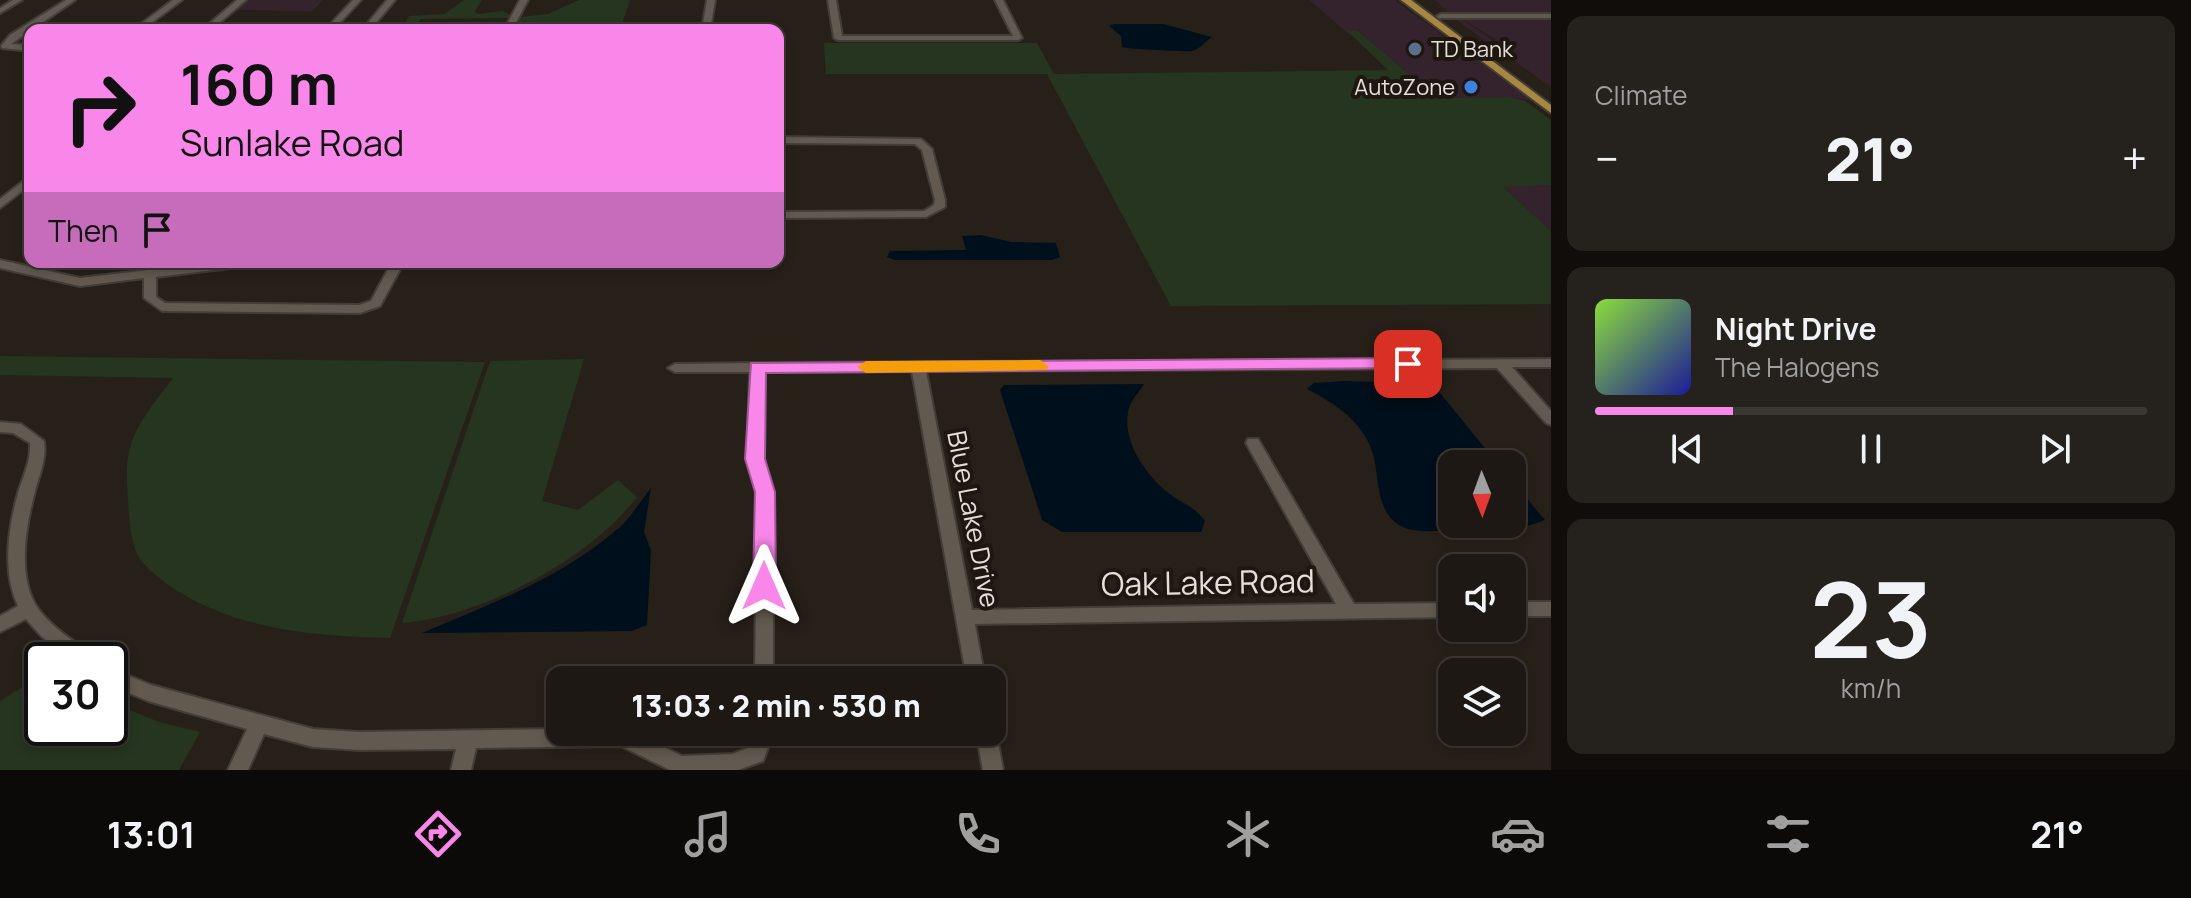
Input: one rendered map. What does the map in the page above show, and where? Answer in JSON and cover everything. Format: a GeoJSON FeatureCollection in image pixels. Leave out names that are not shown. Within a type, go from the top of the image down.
{"type":"FeatureCollection","features":[{"type":"Feature","properties":{"kind":"main road"},"geometry":{"type":"LineString","coordinates":[[1405,0],[1551,110]]}},
{"type":"Feature","properties":{"kind":"main road"},"geometry":{"type":"LineString","coordinates":[[1418,0],[1551,97]]}},
{"type":"Feature","properties":{"kind":"main road"},"geometry":{"type":"LineString","coordinates":[[1484,58],[1517,71]]}},
{"type":"Feature","properties":{"kind":"main road"},"geometry":{"type":"LineString","coordinates":[[1499,69],[1531,81]]}},
{"type":"Feature","properties":{"kind":"street"},"geometry":{"type":"LineString","coordinates":[[0,11],[18,0]]}},
{"type":"Feature","properties":{"kind":"street"},"geometry":{"type":"LineString","coordinates":[[33,24],[71,0]]}},
{"type":"Feature","properties":{"kind":"street"},"geometry":{"type":"LineString","coordinates":[[145,24],[178,0]]}},
{"type":"Feature","properties":{"kind":"street"},"geometry":{"type":"LineString","coordinates":[[213,24],[242,0]]}},
{"type":"Feature","properties":{"kind":"street"},"geometry":{"type":"LineString","coordinates":[[335,24],[357,0]]}},
{"type":"Feature","properties":{"kind":"street"},"geometry":{"type":"LineString","coordinates":[[371,24],[391,0]]}},
{"type":"Feature","properties":{"kind":"street"},"geometry":{"type":"LineString","coordinates":[[511,24],[524,0]]}},
{"type":"Feature","properties":{"kind":"street"},"geometry":{"type":"LineString","coordinates":[[707,24],[711,0]]}},
{"type":"Feature","properties":{"kind":"street"},"geometry":{"type":"LineString","coordinates":[[832,0],[838,38],[1018,38],[999,0]]}},
{"type":"Feature","properties":{"kind":"street"},"geometry":{"type":"LineString","coordinates":[[1441,16],[1551,16]]}},
{"type":"Feature","properties":{"kind":"street"},"geometry":{"type":"LineString","coordinates":[[24,30],[5,46],[24,48]]}},
{"type":"Feature","properties":{"kind":"street"},"geometry":{"type":"LineString","coordinates":[[784,140],[917,141],[927,149],[940,200],[939,207],[926,214],[784,215]]}},
{"type":"Feature","properties":{"kind":"street"},"geometry":{"type":"LineString","coordinates":[[0,205],[24,185]]}},
{"type":"Feature","properties":{"kind":"street"},"geometry":{"type":"LineString","coordinates":[[3,265],[80,282],[202,268]]}},
{"type":"Feature","properties":{"kind":"street"},"geometry":{"type":"LineString","coordinates":[[150,275],[150,298],[162,307],[360,309],[376,303],[395,268]]}},
{"type":"Feature","properties":{"kind":"street"},"geometry":{"type":"LineString","coordinates":[[1500,363],[1551,420]]}},
{"type":"Feature","properties":{"kind":"street"},"geometry":{"type":"LineString","coordinates":[[675,368],[1551,363]]}},
{"type":"Feature","properties":{"kind":"street"},"geometry":{"type":"LineString","coordinates":[[757,367],[755,459],[765,492],[764,666]]}},
{"type":"Feature","properties":{"kind":"street","name":"Blue Lake Drive"},"geometry":{"type":"LineString","coordinates":[[918,367],[973,666]]}},
{"type":"Feature","properties":{"kind":"street"},"geometry":{"type":"LineString","coordinates":[[0,427],[16,428],[37,441],[40,457],[26,491],[16,538],[19,578],[29,609],[62,642]]}},
{"type":"Feature","properties":{"kind":"street"},"geometry":{"type":"LineString","coordinates":[[1253,443],[1349,611]]}},
{"type":"Feature","properties":{"kind":"street"},"geometry":{"type":"LineString","coordinates":[[0,625],[29,609]]}},
{"type":"Feature","properties":{"kind":"street"},"geometry":{"type":"LineString","coordinates":[[1526,609],[1551,609]]}},
{"type":"Feature","properties":{"kind":"street","name":"Oak Lake Road"},"geometry":{"type":"LineString","coordinates":[[964,617],[1438,610]]}},
{"type":"Feature","properties":{"kind":"street"},"geometry":{"type":"LineString","coordinates":[[128,684],[148,693],[313,738],[359,741],[546,738]]}},
{"type":"Feature","properties":{"kind":"street"},"geometry":{"type":"LineString","coordinates":[[238,770],[258,725]]}},
{"type":"Feature","properties":{"kind":"street"},"geometry":{"type":"LineString","coordinates":[[461,770],[469,738]]}},
{"type":"Feature","properties":{"kind":"street"},"geometry":{"type":"LineString","coordinates":[[642,746],[681,765],[732,763],[756,754],[759,746]]}},
{"type":"Feature","properties":{"kind":"street"},"geometry":{"type":"LineString","coordinates":[[989,746],[993,770]]}},
{"type":"Feature","properties":{"kind":"shaded area"},"geometry":{"type":"Polygon","coordinates":[[[245,0],[323,0],[313,11],[232,10],[245,0]]]}},
{"type":"Feature","properties":{"kind":"shaded area"},"geometry":{"type":"Polygon","coordinates":[[[1309,0],[1394,0],[1533,101],[1510,97],[1441,98],[1434,95],[1358,31],[1348,33],[1309,0]]]}},
{"type":"Feature","properties":{"kind":"shaded area"},"geometry":{"type":"Polygon","coordinates":[[[1430,0],[1452,15],[1435,0],[1551,0],[1551,87],[1493,45],[1500,43],[1459,17],[1496,43],[1489,44],[1430,0]]]}},
{"type":"Feature","properties":{"kind":"shaded area"},"geometry":{"type":"Polygon","coordinates":[[[1551,185],[1551,231],[1502,186],[1551,185]]]}},
{"type":"Feature","properties":{"kind":"green space"},"geometry":{"type":"Polygon","coordinates":[[[464,0],[482,0],[475,11],[477,14],[503,11],[511,16],[421,19],[417,24],[405,24],[409,16],[444,14],[464,0]]]}},
{"type":"Feature","properties":{"kind":"green space"},"geometry":{"type":"Polygon","coordinates":[[[579,0],[630,0],[622,24],[517,24],[521,17],[548,14],[579,0]]]}},
{"type":"Feature","properties":{"kind":"green space"},"geometry":{"type":"Polygon","coordinates":[[[1347,31],[1358,31],[1434,95],[1442,98],[1510,97],[1525,101],[1551,120],[1551,185],[1503,187],[1551,231],[1551,304],[1171,306],[1047,74],[826,74],[824,43],[1037,43],[1054,74],[1388,70],[1347,31]]]}},
{"type":"Feature","properties":{"kind":"green space"},"geometry":{"type":"Polygon","coordinates":[[[0,356],[485,362],[390,638],[274,628],[219,612],[167,584],[137,554],[129,520],[127,472],[134,436],[173,378],[0,375],[0,356]]]}},
{"type":"Feature","properties":{"kind":"green space"},"geometry":{"type":"Polygon","coordinates":[[[584,359],[542,501],[578,510],[618,480],[637,497],[591,542],[531,581],[465,610],[402,623],[490,361],[584,359]]]}},
{"type":"Feature","properties":{"kind":"green space"},"geometry":{"type":"Polygon","coordinates":[[[24,686],[24,746],[128,746],[128,709],[159,722],[200,732],[179,770],[0,770],[0,701],[24,686]]]}},
{"type":"Feature","properties":{"kind":"water"},"geometry":{"type":"Polygon","coordinates":[[[1163,24],[1212,37],[1192,51],[1126,48],[1122,47],[1121,36],[1109,26],[1163,24]]]}},
{"type":"Feature","properties":{"kind":"water"},"geometry":{"type":"Polygon","coordinates":[[[981,235],[1011,242],[1056,243],[1060,257],[1052,260],[895,260],[887,257],[890,251],[966,250],[962,236],[981,235]]]}},
{"type":"Feature","properties":{"kind":"water"},"geometry":{"type":"Polygon","coordinates":[[[1374,382],[1389,386],[1416,382],[1436,388],[1487,450],[1438,450],[1438,531],[1405,528],[1391,518],[1382,501],[1367,440],[1354,422],[1337,407],[1307,389],[1314,383],[1374,382]]]}},
{"type":"Feature","properties":{"kind":"water"},"geometry":{"type":"Polygon","coordinates":[[[1144,384],[1130,405],[1127,417],[1130,441],[1157,483],[1195,510],[1205,521],[1201,532],[1062,532],[1042,520],[1000,390],[1004,385],[1144,384]]]}},
{"type":"Feature","properties":{"kind":"water"},"geometry":{"type":"Polygon","coordinates":[[[651,488],[644,532],[651,550],[647,625],[632,631],[422,633],[526,588],[575,561],[620,527],[651,488]]]}},
{"type":"Feature","properties":{"kind":"water"},"geometry":{"type":"Polygon","coordinates":[[[1526,498],[1545,520],[1526,526],[1526,498]]]}},
{"type":"Feature","properties":{"kind":"slow traffic"},"geometry":{"type":"LineString","coordinates":[[866,367],[1040,366]]}},
{"type":"Feature","properties":{"kind":"place","name":"TD Bank"},"geometry":{"type":"Point","coordinates":[1415,49]}},
{"type":"Feature","properties":{"kind":"place","name":"AutoZone"},"geometry":{"type":"Point","coordinates":[1471,87]}},
{"type":"Feature","properties":{"kind":"route"},"geometry":{"type":"LineString","coordinates":[[764,586],[765,492],[755,459],[757,367],[1408,364]]}}]}
